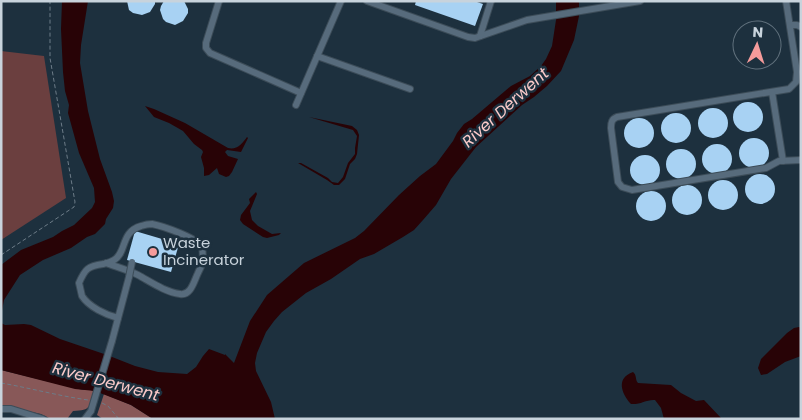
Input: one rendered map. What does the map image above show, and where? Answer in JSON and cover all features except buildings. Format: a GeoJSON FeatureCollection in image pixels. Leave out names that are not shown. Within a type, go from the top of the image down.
{"type":"FeatureCollection","features":[{"type":"Feature","properties":{"kind":"lane"},"geometry":{"type":"LineString","coordinates":[[219,1],[206,43],[206,48],[210,54],[301,93]]}},
{"type":"Feature","properties":{"kind":"lane"},"geometry":{"type":"LineString","coordinates":[[296,104],[341,1]]}},
{"type":"Feature","properties":{"kind":"lane"},"geometry":{"type":"LineString","coordinates":[[368,1],[475,38],[527,20],[640,1]]}},
{"type":"Feature","properties":{"kind":"lane"},"geometry":{"type":"LineString","coordinates":[[480,36],[491,1]]}},
{"type":"Feature","properties":{"kind":"lane"},"geometry":{"type":"LineString","coordinates":[[786,1],[798,65],[796,82],[789,89],[617,117],[614,118],[611,128],[618,182],[622,188],[632,190],[766,168],[782,160],[801,160]]}},
{"type":"Feature","properties":{"kind":"lane"},"geometry":{"type":"LineString","coordinates":[[790,25],[801,27]]}},
{"type":"Feature","properties":{"kind":"lane"},"geometry":{"type":"LineString","coordinates":[[317,56],[410,89]]}},
{"type":"Feature","properties":{"kind":"lane"},"geometry":{"type":"LineString","coordinates":[[772,92],[782,160]]}},
{"type":"Feature","properties":{"kind":"lane"},"geometry":{"type":"LineString","coordinates":[[106,263],[135,274],[169,291],[184,294],[189,292],[202,263],[203,250],[200,243],[191,238],[151,224],[138,226],[130,232],[115,260],[87,268],[79,283],[82,295],[90,304],[99,311],[118,318]]}},
{"type":"Feature","properties":{"kind":"lane"},"geometry":{"type":"LineString","coordinates":[[85,419],[91,411],[112,341],[132,262]]}},
{"type":"Feature","properties":{"kind":"lane"},"geometry":{"type":"LineString","coordinates":[[1,409],[43,419]]}},
{"type":"Feature","properties":{"kind":"path"},"geometry":{"type":"LineString","coordinates":[[1,255],[74,207],[75,202],[50,58],[50,1]]}},
{"type":"Feature","properties":{"kind":"path"},"geometry":{"type":"LineString","coordinates":[[1,383],[93,401]]}},
{"type":"Feature","properties":{"kind":"path"},"geometry":{"type":"LineString","coordinates":[[102,403],[108,406],[119,419]]}},
{"type":"Feature","properties":{"kind":"shaded area"},"geometry":{"type":"Polygon","coordinates":[[[1,51],[44,56],[66,198],[1,240],[1,51]]]}},
{"type":"Feature","properties":{"kind":"shaded area"},"geometry":{"type":"Polygon","coordinates":[[[1,370],[94,391],[89,407],[84,410],[73,411],[67,419],[51,419],[41,414],[1,405],[1,370]]]}},
{"type":"Feature","properties":{"kind":"shaded area"},"geometry":{"type":"Polygon","coordinates":[[[104,394],[131,405],[153,419],[103,419],[97,415],[104,394]]]}},
{"type":"Feature","properties":{"kind":"water"},"geometry":{"type":"Polygon","coordinates":[[[62,1],[88,1],[80,63],[88,111],[100,159],[112,192],[113,208],[105,224],[95,234],[71,248],[43,260],[20,275],[4,300],[1,316],[1,265],[21,250],[53,237],[74,225],[92,208],[95,202],[94,188],[79,153],[68,113],[69,105],[63,72],[62,1]]]}},
{"type":"Feature","properties":{"kind":"water","name":"River Derwent"},"geometry":{"type":"Polygon","coordinates":[[[556,1],[579,1],[579,16],[574,40],[561,71],[547,86],[522,105],[476,147],[451,179],[436,205],[414,230],[374,254],[360,259],[306,293],[282,312],[266,332],[255,363],[256,371],[271,402],[275,419],[153,419],[131,405],[95,391],[75,389],[1,370],[1,323],[5,325],[31,325],[60,339],[135,366],[158,372],[187,374],[196,367],[209,349],[225,354],[234,363],[250,321],[267,295],[304,263],[355,238],[364,231],[399,195],[436,164],[464,124],[511,86],[530,76],[541,66],[552,46],[556,20],[556,1]]]}},
{"type":"Feature","properties":{"kind":"water"},"geometry":{"type":"Polygon","coordinates":[[[145,106],[185,123],[228,148],[237,147],[247,137],[241,152],[227,150],[225,152],[228,156],[238,159],[229,176],[226,177],[219,174],[217,168],[209,175],[204,176],[201,157],[202,150],[183,131],[154,117],[145,106]]]}},
{"type":"Feature","properties":{"kind":"water"},"geometry":{"type":"Polygon","coordinates":[[[309,117],[352,126],[357,130],[359,135],[357,154],[350,164],[345,179],[339,185],[334,185],[298,163],[328,178],[332,182],[338,183],[355,154],[357,136],[353,130],[309,117]]]}},
{"type":"Feature","properties":{"kind":"water"},"geometry":{"type":"Polygon","coordinates":[[[256,192],[257,194],[250,211],[252,220],[272,234],[281,233],[279,235],[263,237],[240,220],[241,215],[250,203],[249,199],[256,192]]]}},
{"type":"Feature","properties":{"kind":"water"},"geometry":{"type":"Polygon","coordinates":[[[799,327],[801,328],[801,356],[785,362],[767,374],[761,375],[758,368],[761,359],[787,333],[799,327]]]}},
{"type":"Feature","properties":{"kind":"water"},"geometry":{"type":"Polygon","coordinates":[[[633,372],[638,383],[671,385],[696,401],[704,400],[722,419],[664,419],[661,408],[655,400],[631,404],[623,391],[622,382],[624,378],[633,372]]]}},
{"type":"Feature","properties":{"kind":"place","name":"Waste Incinerator"},"geometry":{"type":"Point","coordinates":[153,252]}}]}
